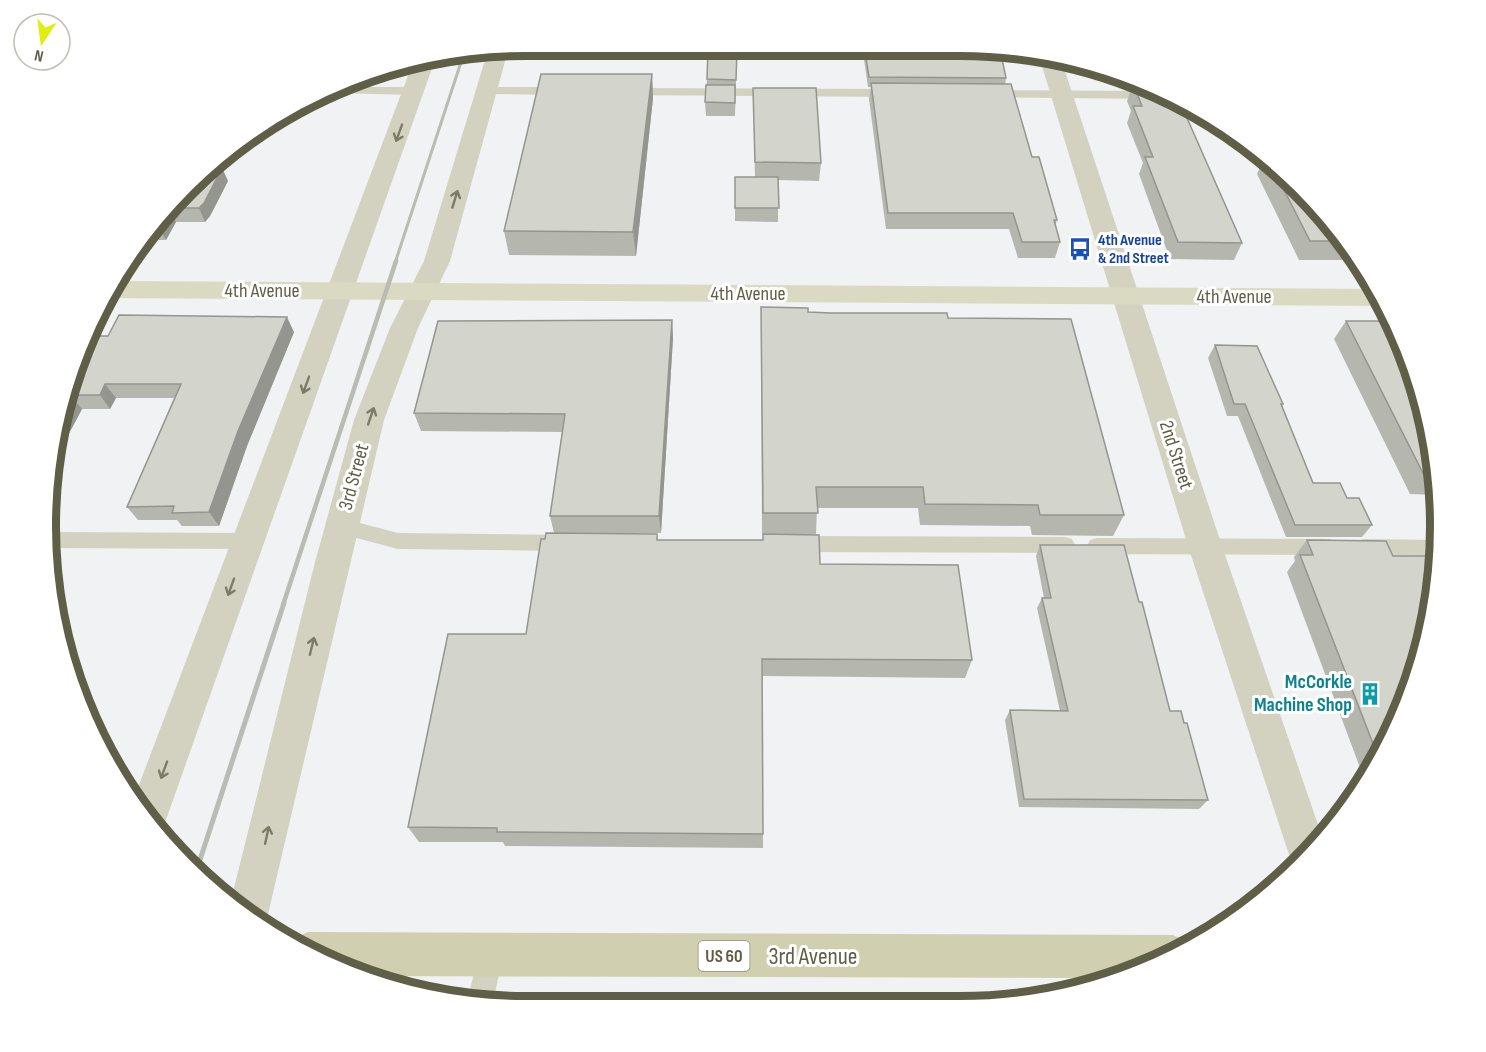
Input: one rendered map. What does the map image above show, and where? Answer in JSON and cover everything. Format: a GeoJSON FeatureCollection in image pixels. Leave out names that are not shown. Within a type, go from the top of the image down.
{"type":"FeatureCollection","features":[{"type":"Feature","properties":{"kind":"main road","name":"4th Avenue"},"geometry":{"type":"LineString","coordinates":[[120,290],[1371,298]]}},
{"type":"Feature","properties":{"kind":"main road","name":"3rd Avenue"},"geometry":{"type":"LineString","coordinates":[[331,954],[1149,957]]}},
{"type":"Feature","properties":{"kind":"street","name":"3rd Street"},"geometry":{"type":"LineString","coordinates":[[250,907],[341,526],[369,420],[404,328],[436,261],[497,57]]}},
{"type":"Feature","properties":{"kind":"street","name":"2nd Street"},"geometry":{"type":"LineString","coordinates":[[1052,65],[1205,546],[1305,846]]}},
{"type":"Feature","properties":{"kind":"street"},"geometry":{"type":"LineString","coordinates":[[150,808],[422,68]]}},
{"type":"Feature","properties":{"kind":"lane"},"geometry":{"type":"LineString","coordinates":[[346,91],[414,91]]}},
{"type":"Feature","properties":{"kind":"lane"},"geometry":{"type":"LineString","coordinates":[[488,91],[580,91]]}},
{"type":"Feature","properties":{"kind":"lane"},"geometry":{"type":"LineString","coordinates":[[616,92],[909,93]]}},
{"type":"Feature","properties":{"kind":"lane"},"geometry":{"type":"LineString","coordinates":[[968,94],[1148,95]]}},
{"type":"Feature","properties":{"kind":"lane"},"geometry":{"type":"LineString","coordinates":[[341,526],[398,541],[588,543]]}},
{"type":"Feature","properties":{"kind":"lane"},"geometry":{"type":"LineString","coordinates":[[56,540],[248,541]]}},
{"type":"Feature","properties":{"kind":"lane"},"geometry":{"type":"LineString","coordinates":[[779,544],[1429,548]]}},
{"type":"Feature","properties":{"kind":"lane"},"geometry":{"type":"LineString","coordinates":[[482,994],[490,955]]}},
{"type":"Feature","properties":{"kind":"building"},"geometry":{"type":"Polygon","coordinates":[[[708,56],[737,56],[736,80],[707,79],[708,56]]]}},
{"type":"Feature","properties":{"kind":"building"},"geometry":{"type":"Polygon","coordinates":[[[866,56],[960,56],[1002,58],[1006,78],[869,77],[866,56]]]}},
{"type":"Feature","properties":{"kind":"building"},"geometry":{"type":"Polygon","coordinates":[[[541,74],[652,74],[633,232],[504,231],[541,74]]]}},
{"type":"Feature","properties":{"kind":"building"},"geometry":{"type":"Polygon","coordinates":[[[871,83],[1011,84],[1032,157],[1039,157],[1057,220],[1054,220],[1060,242],[1022,242],[1013,213],[888,213],[871,83]]]}},
{"type":"Feature","properties":{"kind":"building"},"geometry":{"type":"Polygon","coordinates":[[[706,85],[735,85],[735,103],[705,102],[706,85]]]}},
{"type":"Feature","properties":{"kind":"building"},"geometry":{"type":"Polygon","coordinates":[[[753,88],[816,88],[821,163],[755,162],[753,88]]]}},
{"type":"Feature","properties":{"kind":"building"},"geometry":{"type":"Polygon","coordinates":[[[1135,89],[1185,113],[1242,243],[1178,242],[1145,157],[1153,157],[1133,106],[1142,106],[1135,89]]]}},
{"type":"Feature","properties":{"kind":"building"},"geometry":{"type":"Polygon","coordinates":[[[222,168],[204,203],[199,208],[179,208],[222,168]]]}},
{"type":"Feature","properties":{"kind":"building"},"geometry":{"type":"Polygon","coordinates":[[[735,177],[778,177],[779,208],[735,208],[735,177]]]}},
{"type":"Feature","properties":{"kind":"building"},"geometry":{"type":"Polygon","coordinates":[[[1279,181],[1314,216],[1334,241],[1310,241],[1279,181]]]}},
{"type":"Feature","properties":{"kind":"building"},"geometry":{"type":"Polygon","coordinates":[[[761,307],[808,308],[808,312],[831,313],[947,313],[948,318],[1071,319],[1124,515],[1040,515],[1038,505],[925,504],[923,487],[816,487],[818,513],[763,513],[761,307]]]}},
{"type":"Feature","properties":{"kind":"building"},"geometry":{"type":"Polygon","coordinates":[[[119,315],[287,317],[238,431],[209,512],[172,513],[174,506],[127,507],[181,384],[105,384],[100,395],[74,395],[96,336],[108,336],[119,315]]]}},
{"type":"Feature","properties":{"kind":"building"},"geometry":{"type":"Polygon","coordinates":[[[672,320],[659,516],[550,516],[565,414],[414,413],[438,321],[672,320]]]}},
{"type":"Feature","properties":{"kind":"building"},"geometry":{"type":"Polygon","coordinates":[[[1346,321],[1383,321],[1406,375],[1414,404],[1426,465],[1427,477],[1425,477],[1346,321]]]}},
{"type":"Feature","properties":{"kind":"building"},"geometry":{"type":"Polygon","coordinates":[[[1215,345],[1257,346],[1283,404],[1281,404],[1313,483],[1340,483],[1347,498],[1359,498],[1372,525],[1295,525],[1245,404],[1234,404],[1215,345]]]}},
{"type":"Feature","properties":{"kind":"building"},"geometry":{"type":"Polygon","coordinates":[[[546,533],[657,534],[657,540],[763,540],[763,534],[819,535],[820,564],[958,565],[972,660],[762,659],[763,834],[497,832],[497,828],[408,827],[448,634],[526,634],[541,539],[545,539],[546,533]]]}},
{"type":"Feature","properties":{"kind":"building","name":"McCorkle Machine Shop"},"geometry":{"type":"Polygon","coordinates":[[[1307,540],[1386,541],[1393,556],[1429,556],[1421,618],[1406,677],[1375,747],[1300,555],[1313,555],[1307,540]]]}},
{"type":"Feature","properties":{"kind":"building"},"geometry":{"type":"Polygon","coordinates":[[[1040,545],[1124,545],[1139,602],[1142,602],[1170,711],[1181,711],[1184,723],[1187,723],[1208,800],[1024,799],[1010,710],[1068,711],[1042,598],[1051,598],[1040,545]]]}},
{"type":"Feature","properties":{"kind":"railway"},"geometry":{"type":"LineString","coordinates":[[395,263],[462,61]]}},
{"type":"Feature","properties":{"kind":"railway"},"geometry":{"type":"LineString","coordinates":[[283,605],[396,261]]}},
{"type":"Feature","properties":{"kind":"railway"},"geometry":{"type":"LineString","coordinates":[[199,864],[284,603]]}},
{"type":"Feature","properties":{"kind":"place","name":"4th Avenue & 2nd Street"},"geometry":{"type":"Point","coordinates":[1080,249]}},
{"type":"Feature","properties":{"kind":"place","name":"McCorkle Machine Shop"},"geometry":{"type":"Point","coordinates":[1370,694]}}]}
